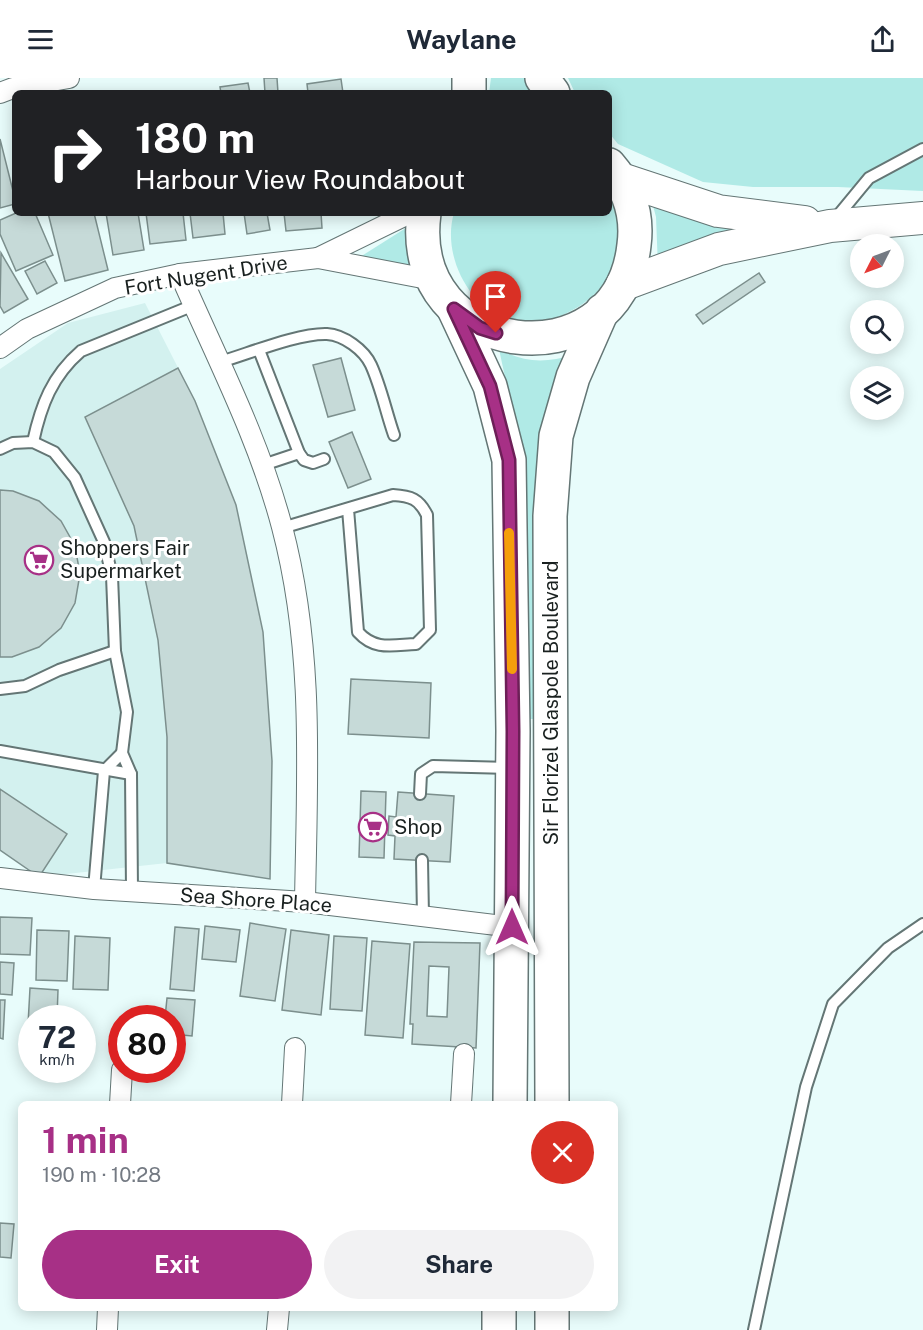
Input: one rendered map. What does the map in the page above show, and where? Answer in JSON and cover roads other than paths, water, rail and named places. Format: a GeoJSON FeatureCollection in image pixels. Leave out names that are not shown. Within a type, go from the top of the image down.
{"type":"FeatureCollection","features":[{"type":"Feature","properties":{"kind":"highway"},"geometry":{"type":"LineString","coordinates":[[424,216],[422,231],[425,256],[433,280],[454,309],[480,328],[511,339],[544,339],[576,330],[602,311],[622,285],[633,260],[636,232],[632,204],[615,172]]}},
{"type":"Feature","properties":{"kind":"highway","name":"Sir Florizel Glaspole Boulevard"},"geometry":{"type":"LineString","coordinates":[[454,309],[490,386],[509,460],[513,768],[510,1101]]}},
{"type":"Feature","properties":{"kind":"highway","name":"Sir Florizel Glaspole Boulevard"},"geometry":{"type":"LineString","coordinates":[[552,1101],[550,516],[556,436],[573,377],[602,311]]}},
{"type":"Feature","properties":{"kind":"highway"},"geometry":{"type":"LineString","coordinates":[[499,1311],[499,1330]]}},
{"type":"Feature","properties":{"kind":"highway"},"geometry":{"type":"LineString","coordinates":[[552,1311],[552,1330]]}},
{"type":"Feature","properties":{"kind":"main road"},"geometry":{"type":"LineString","coordinates":[[615,172],[718,211],[830,226]]}},
{"type":"Feature","properties":{"kind":"main road"},"geometry":{"type":"LineString","coordinates":[[622,285],[719,249],[830,226],[923,218]]}},
{"type":"Feature","properties":{"kind":"street"},"geometry":{"type":"LineString","coordinates":[[0,93],[13,88],[69,78]]}},
{"type":"Feature","properties":{"kind":"street","name":"Fort Nugent Drive"},"geometry":{"type":"LineString","coordinates":[[318,258],[404,216]]}},
{"type":"Feature","properties":{"kind":"street","name":"Fort Nugent Drive"},"geometry":{"type":"LineString","coordinates":[[0,348],[27,329],[115,288],[180,274],[318,258],[433,280]]}},
{"type":"Feature","properties":{"kind":"street"},"geometry":{"type":"LineString","coordinates":[[180,274],[263,465],[282,528],[306,662],[305,902]]}},
{"type":"Feature","properties":{"kind":"street","name":"Sea Shore Place"},"geometry":{"type":"LineString","coordinates":[[0,878],[94,889],[305,902],[512,927]]}},
{"type":"Feature","properties":{"kind":"street"},"geometry":{"type":"LineString","coordinates":[[292,1101],[295,1048]]}},
{"type":"Feature","properties":{"kind":"street"},"geometry":{"type":"LineString","coordinates":[[461,1101],[464,1054]]}},
{"type":"Feature","properties":{"kind":"street"},"geometry":{"type":"LineString","coordinates":[[120,1101],[121,1083]]}},
{"type":"Feature","properties":{"kind":"street"},"geometry":{"type":"LineString","coordinates":[[106,1330],[108,1311]]}},
{"type":"Feature","properties":{"kind":"street"},"geometry":{"type":"LineString","coordinates":[[277,1330],[279,1311]]}},
{"type":"Feature","properties":{"kind":"lane"},"geometry":{"type":"LineString","coordinates":[[830,226],[869,178],[923,150]]}},
{"type":"Feature","properties":{"kind":"lane"},"geometry":{"type":"LineString","coordinates":[[33,442],[40,410],[52,384],[66,364],[81,351],[194,305]]}},
{"type":"Feature","properties":{"kind":"lane"},"geometry":{"type":"LineString","coordinates":[[220,362],[292,340],[327,334],[342,338],[360,350],[370,363],[394,435]]}},
{"type":"Feature","properties":{"kind":"lane"},"geometry":{"type":"LineString","coordinates":[[258,350],[299,453],[304,460],[313,463],[324,459]]}},
{"type":"Feature","properties":{"kind":"lane"},"geometry":{"type":"LineString","coordinates":[[0,449],[13,443],[33,442],[54,452],[75,478],[91,509],[112,576],[115,651],[127,712],[122,753],[131,774],[132,891]]}},
{"type":"Feature","properties":{"kind":"lane"},"geometry":{"type":"LineString","coordinates":[[263,465],[299,453]]}},
{"type":"Feature","properties":{"kind":"lane"},"geometry":{"type":"LineString","coordinates":[[282,528],[393,495],[410,496],[420,502],[427,516],[430,630],[416,644],[375,645],[367,642],[358,632],[348,509]]}},
{"type":"Feature","properties":{"kind":"lane"},"geometry":{"type":"LineString","coordinates":[[0,689],[25,686],[59,670],[115,651]]}},
{"type":"Feature","properties":{"kind":"lane"},"geometry":{"type":"LineString","coordinates":[[0,751],[131,774]]}},
{"type":"Feature","properties":{"kind":"lane"},"geometry":{"type":"LineString","coordinates":[[94,889],[104,771],[122,753]]}},
{"type":"Feature","properties":{"kind":"lane"},"geometry":{"type":"LineString","coordinates":[[420,794],[421,774],[433,766],[513,768]]}},
{"type":"Feature","properties":{"kind":"lane"},"geometry":{"type":"LineString","coordinates":[[422,860],[423,916]]}},
{"type":"Feature","properties":{"kind":"lane"},"geometry":{"type":"LineString","coordinates":[[754,1330],[806,1087],[833,1004],[888,948],[923,924]]}},
{"type":"Feature","properties":{"kind":"place","name":"Shoppers Fair Supermarket"},"geometry":{"type":"Point","coordinates":[39,560]}},
{"type":"Feature","properties":{"kind":"place","name":"Shop"},"geometry":{"type":"Point","coordinates":[373,827]}}]}
